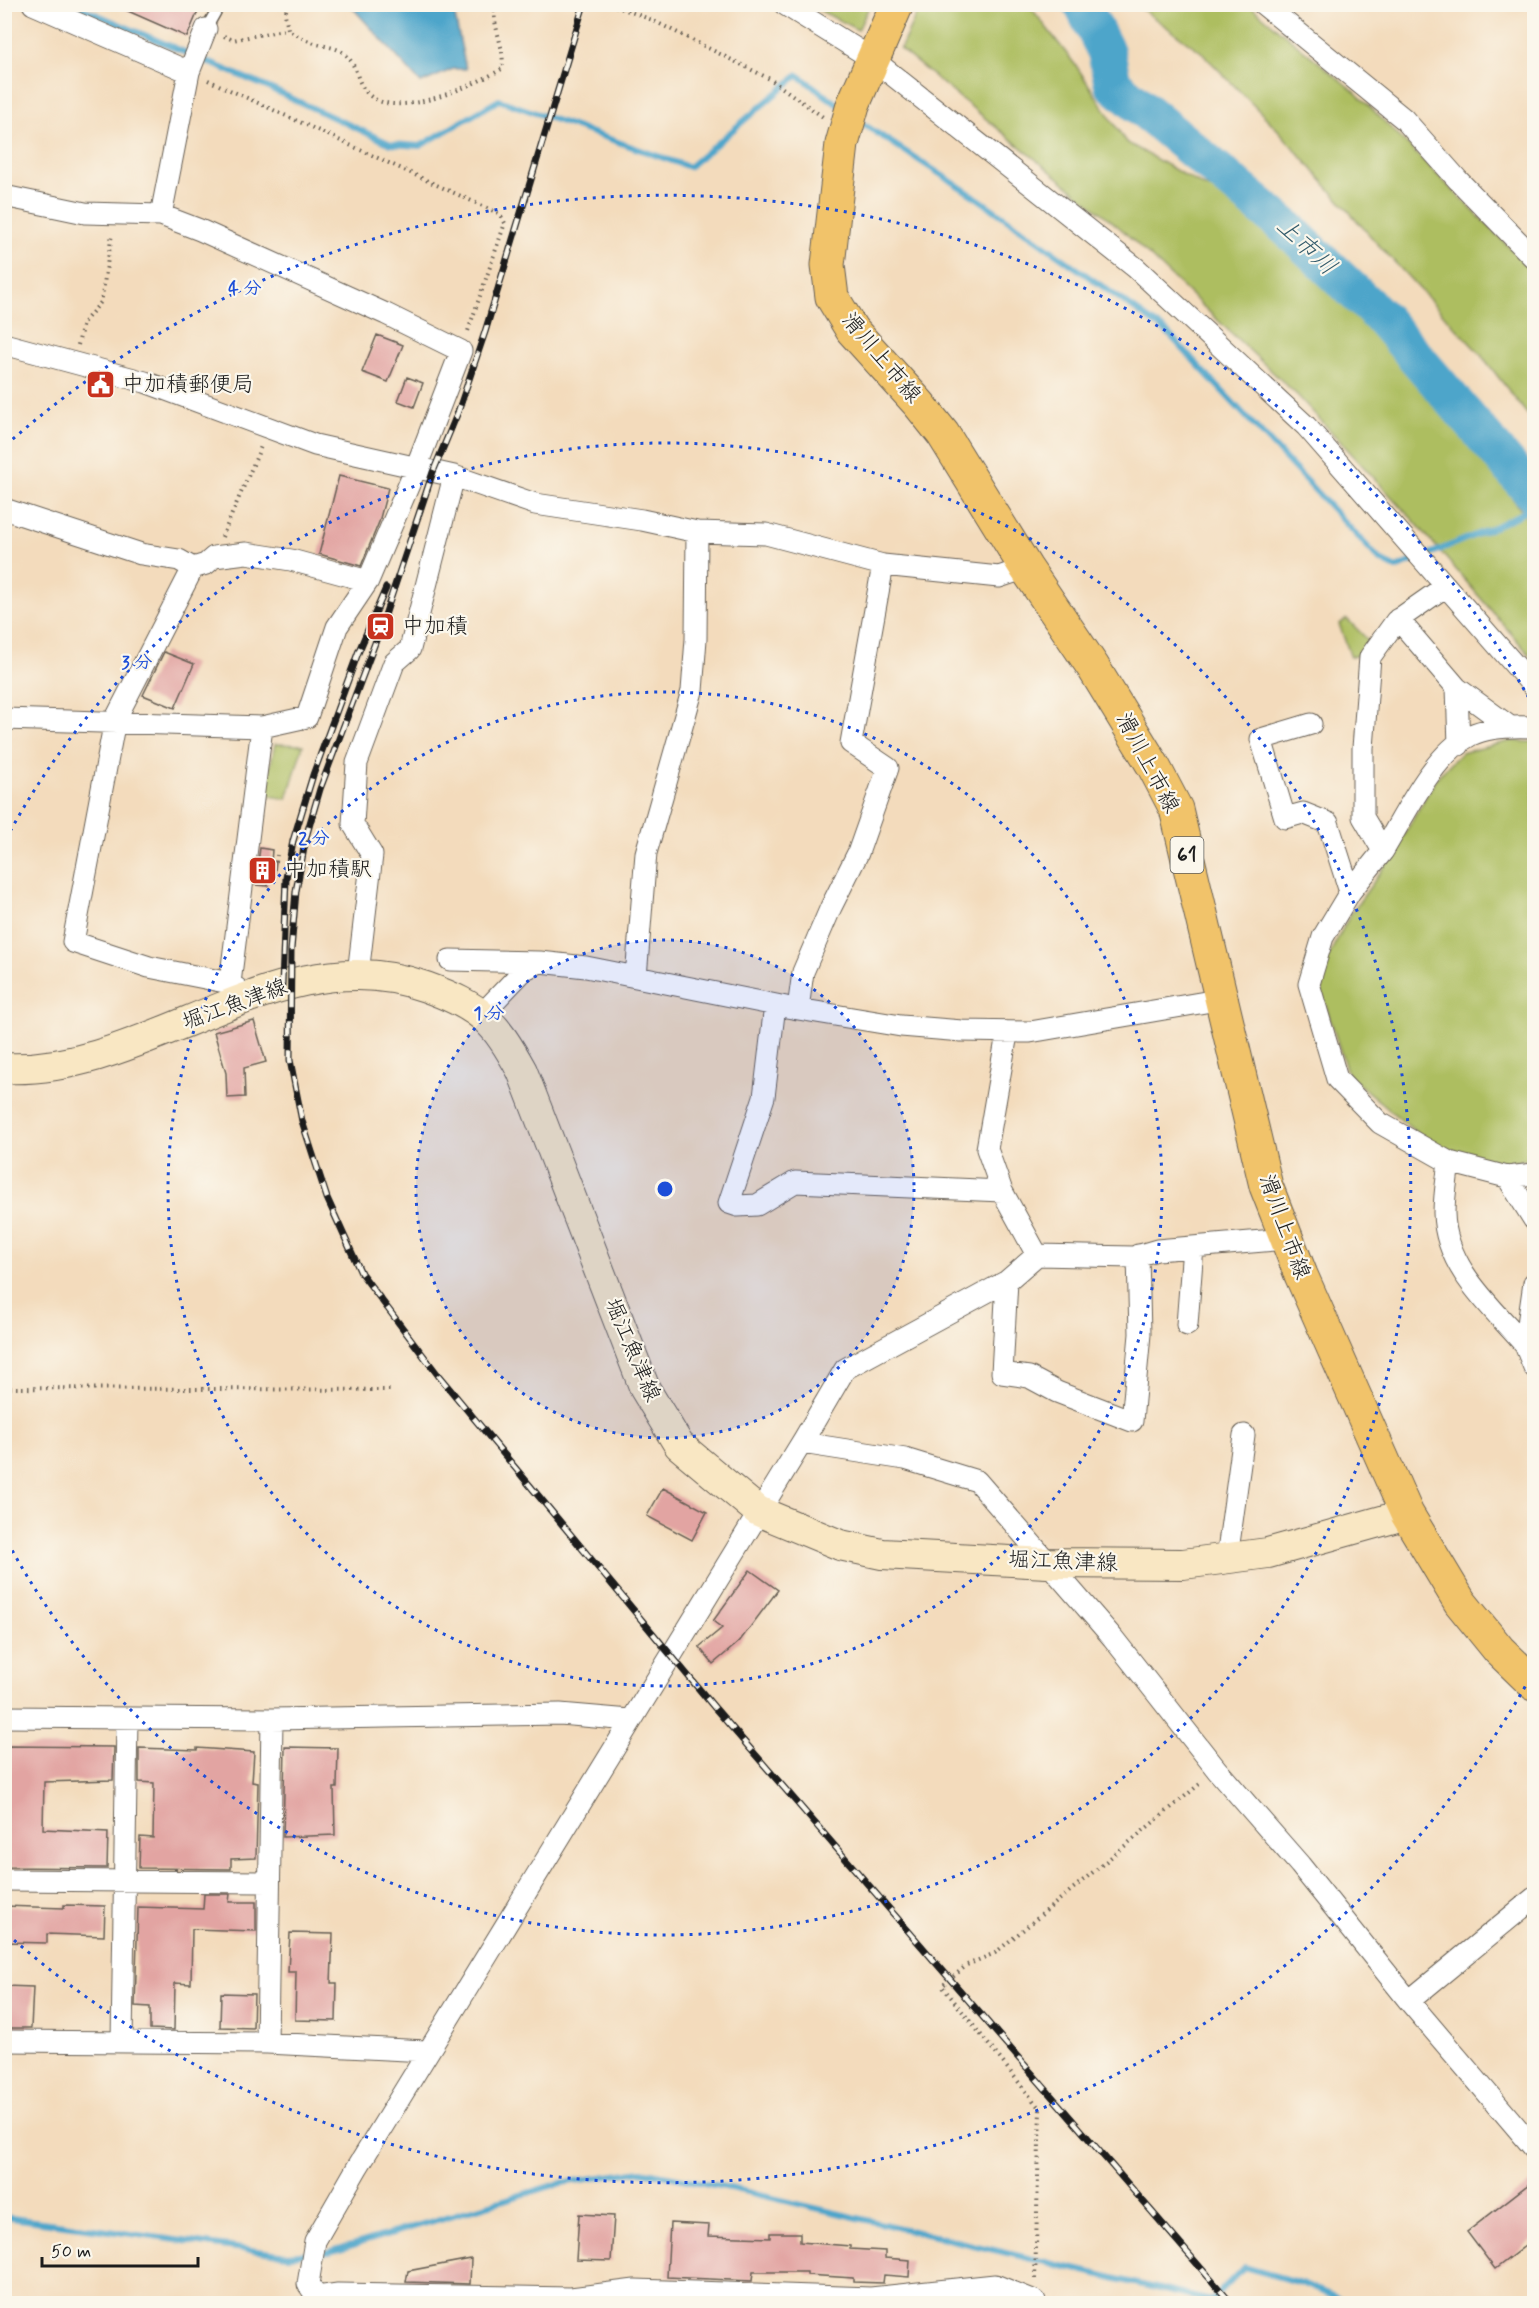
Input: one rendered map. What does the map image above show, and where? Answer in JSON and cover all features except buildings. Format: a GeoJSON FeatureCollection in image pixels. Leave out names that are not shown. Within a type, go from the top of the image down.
{"type":"FeatureCollection","features":[{"type":"Feature","properties":{"kind":"main road","name":"滑川上市線"},"geometry":{"type":"LineString","coordinates":[[897,4],[871,58],[853,105],[846,133],[832,213],[828,265],[832,297],[852,330],[920,404],[943,434],[1154,766],[1176,810],[1266,1186],[1286,1239],[1407,1514],[1460,1602],[1499,1650],[1534,1684]]}},
{"type":"Feature","properties":{"kind":"main road","name":"堀江魚津線"},"geometry":{"type":"LineString","coordinates":[[4,1068],[34,1070],[74,1063],[239,991],[358,974],[402,978],[448,995],[482,1014],[502,1035],[522,1071],[645,1389],[680,1445],[758,1511],[840,1545],[882,1554],[1047,1563],[1183,1564],[1268,1553],[1407,1514]]}},
{"type":"Feature","properties":{"kind":"street"},"geometry":{"type":"LineString","coordinates":[[33,4],[189,72]]}},
{"type":"Feature","properties":{"kind":"street"},"geometry":{"type":"LineString","coordinates":[[784,4],[871,58],[1136,268],[1306,426],[1534,687]]}},
{"type":"Feature","properties":{"kind":"street"},"geometry":{"type":"LineString","coordinates":[[1263,4],[1404,119],[1458,180],[1534,258]]}},
{"type":"Feature","properties":{"kind":"street"},"geometry":{"type":"LineString","coordinates":[[161,215],[189,72],[206,29]]}},
{"type":"Feature","properties":{"kind":"street"},"geometry":{"type":"LineString","coordinates":[[4,196],[85,213],[161,215],[386,314],[460,351],[416,468],[368,581],[337,627],[307,717],[262,727],[115,720],[4,719]]}},
{"type":"Feature","properties":{"kind":"street"},"geometry":{"type":"LineString","coordinates":[[4,344],[145,382],[315,445],[454,476],[535,504],[642,520],[697,532],[766,534],[884,565],[999,577],[1026,567]]}},
{"type":"Feature","properties":{"kind":"street"},"geometry":{"type":"LineString","coordinates":[[358,974],[372,855],[353,824],[357,763],[394,663],[410,649],[454,476]]}},
{"type":"Feature","properties":{"kind":"street"},"geometry":{"type":"LineString","coordinates":[[4,509],[141,554],[178,560],[193,568],[206,564],[214,557],[246,553],[291,560],[368,581]]}},
{"type":"Feature","properties":{"kind":"street"},"geometry":{"type":"LineString","coordinates":[[636,977],[646,853],[692,690],[696,639],[697,532]]}},
{"type":"Feature","properties":{"kind":"street"},"geometry":{"type":"LineString","coordinates":[[798,1009],[804,972],[831,907],[858,853],[888,768],[850,743],[884,565]]}},
{"type":"Feature","properties":{"kind":"street"},"geometry":{"type":"LineString","coordinates":[[193,568],[115,720],[73,942],[149,967],[239,991],[262,727]]}},
{"type":"Feature","properties":{"kind":"street"},"geometry":{"type":"LineString","coordinates":[[1383,851],[1363,816],[1363,748],[1370,657],[1398,620],[1446,586]]}},
{"type":"Feature","properties":{"kind":"street"},"geometry":{"type":"LineString","coordinates":[[1398,620],[1457,688],[1509,726]]}},
{"type":"Feature","properties":{"kind":"street"},"geometry":{"type":"LineString","coordinates":[[1457,688],[1459,745]]}},
{"type":"Feature","properties":{"kind":"street"},"geometry":{"type":"LineString","coordinates":[[1311,724],[1261,739],[1285,818],[1303,813],[1328,823],[1350,892]]}},
{"type":"Feature","properties":{"kind":"street"},"geometry":{"type":"LineString","coordinates":[[1534,727],[1509,726],[1471,735],[1436,764],[1383,851],[1350,892],[1323,937],[1309,984],[1337,1079],[1380,1123],[1449,1162],[1507,1177],[1534,1174]]}},
{"type":"Feature","properties":{"kind":"street"},"geometry":{"type":"LineString","coordinates":[[450,960],[540,962],[636,977],[775,1005],[901,1026],[1006,1034],[1030,1032],[1223,999]]}},
{"type":"Feature","properties":{"kind":"street"},"geometry":{"type":"LineString","coordinates":[[482,1014],[525,969],[540,962]]}},
{"type":"Feature","properties":{"kind":"street"},"geometry":{"type":"LineString","coordinates":[[775,1005],[764,1097],[729,1203],[738,1206],[757,1205],[795,1182],[1002,1191]]}},
{"type":"Feature","properties":{"kind":"street"},"geometry":{"type":"LineString","coordinates":[[1006,1034],[987,1149],[1002,1191],[1037,1255]]}},
{"type":"Feature","properties":{"kind":"street"},"geometry":{"type":"LineString","coordinates":[[1449,1162],[1444,1214],[1450,1246],[1466,1277],[1526,1346],[1534,1367]]}},
{"type":"Feature","properties":{"kind":"street"},"geometry":{"type":"LineString","coordinates":[[1507,1177],[1534,1220]]}},
{"type":"Feature","properties":{"kind":"street"},"geometry":{"type":"LineString","coordinates":[[1035,2302],[995,2285],[927,2297],[697,2298],[635,2290],[571,2301],[338,2294],[314,2300],[308,2284],[315,2241],[426,2051],[802,1443],[845,1368],[1007,1281],[1037,1255],[1138,1256],[1157,1250],[1286,1239]]}},
{"type":"Feature","properties":{"kind":"street"},"geometry":{"type":"LineString","coordinates":[[1187,1325],[1193,1246]]}},
{"type":"Feature","properties":{"kind":"street"},"geometry":{"type":"LineString","coordinates":[[1007,1281],[1002,1373],[1029,1377],[1057,1392],[1132,1421],[1140,1334],[1138,1256]]}},
{"type":"Feature","properties":{"kind":"street"},"geometry":{"type":"LineString","coordinates":[[1526,1346],[1534,1283]]}},
{"type":"Feature","properties":{"kind":"street"},"geometry":{"type":"LineString","coordinates":[[1227,1558],[1244,1435]]}},
{"type":"Feature","properties":{"kind":"street"},"geometry":{"type":"LineString","coordinates":[[802,1443],[905,1459],[978,1482],[1113,1638],[1217,1770],[1300,1865],[1409,2001],[1534,2148]]}},
{"type":"Feature","properties":{"kind":"street"},"geometry":{"type":"LineString","coordinates":[[4,1717],[272,1719],[560,1714],[630,1720]]}},
{"type":"Feature","properties":{"kind":"street"},"geometry":{"type":"LineString","coordinates":[[122,2042],[127,1718]]}},
{"type":"Feature","properties":{"kind":"street"},"geometry":{"type":"LineString","coordinates":[[267,2043],[272,1719]]}},
{"type":"Feature","properties":{"kind":"street"},"geometry":{"type":"LineString","coordinates":[[4,1880],[268,1881]]}},
{"type":"Feature","properties":{"kind":"street"},"geometry":{"type":"LineString","coordinates":[[1409,2001],[1534,1898]]}},
{"type":"Feature","properties":{"kind":"street"},"geometry":{"type":"LineString","coordinates":[[4,2041],[267,2043],[426,2051]]}},
{"type":"Feature","properties":{"kind":"lane"},"geometry":{"type":"LineString","coordinates":[[206,29],[220,4]]}},
{"type":"Feature","properties":{"kind":"path"},"geometry":{"type":"LineString","coordinates":[[288,4],[285,14],[288,29]]}},
{"type":"Feature","properties":{"kind":"path"},"geometry":{"type":"LineString","coordinates":[[206,29],[233,40],[288,29],[314,43],[345,54],[356,67],[358,81],[368,94],[379,101],[426,102],[467,88],[502,69],[504,58],[493,13],[495,4]]}},
{"type":"Feature","properties":{"kind":"path"},"geometry":{"type":"LineString","coordinates":[[610,4],[652,20],[770,79],[846,133]]}},
{"type":"Feature","properties":{"kind":"path"},"geometry":{"type":"LineString","coordinates":[[189,72],[500,214],[505,224],[460,351]]}},
{"type":"Feature","properties":{"kind":"path"},"geometry":{"type":"LineString","coordinates":[[73,363],[83,323],[101,302],[116,214]]}},
{"type":"Feature","properties":{"kind":"path"},"geometry":{"type":"LineString","coordinates":[[214,557],[269,429]]}},
{"type":"Feature","properties":{"kind":"path"},"geometry":{"type":"LineString","coordinates":[[276,862],[277,855]]}},
{"type":"Feature","properties":{"kind":"path"},"geometry":{"type":"LineString","coordinates":[[4,1388],[392,1390]]}},
{"type":"Feature","properties":{"kind":"path"},"geometry":{"type":"LineString","coordinates":[[1035,2302],[1040,2109],[942,1986],[967,1965],[995,1953],[1217,1770]]}},
{"type":"Feature","properties":{"kind":"green space"},"geometry":{"type":"Polygon","coordinates":[[[809,5],[870,5],[858,30],[809,5]]]}},
{"type":"Feature","properties":{"kind":"green space"},"geometry":{"type":"Polygon","coordinates":[[[921,5],[1029,5],[1077,67],[1126,142],[1200,184],[1315,237],[1437,403],[1498,477],[1534,529],[1534,660],[1414,521],[1298,396],[1120,228],[900,49],[921,5]]]}},
{"type":"Feature","properties":{"kind":"green space"},"geometry":{"type":"Polygon","coordinates":[[[1136,5],[1249,5],[1356,93],[1519,257],[1534,276],[1534,423],[1482,356],[1373,239],[1278,130],[1200,51],[1136,5]]]}},
{"type":"Feature","properties":{"kind":"green space"},"geometry":{"type":"Polygon","coordinates":[[[1347,619],[1370,642],[1363,654],[1351,657],[1339,624],[1347,619]]]}},
{"type":"Feature","properties":{"kind":"green space"},"geometry":{"type":"Polygon","coordinates":[[[1510,741],[1534,742],[1534,1159],[1496,1163],[1430,1144],[1348,1075],[1323,997],[1319,974],[1350,915],[1392,856],[1437,777],[1461,753],[1510,741]]]}},
{"type":"Feature","properties":{"kind":"green space"},"geometry":{"type":"Polygon","coordinates":[[[275,744],[303,745],[287,799],[264,795],[275,744]]]}},
{"type":"Feature","properties":{"kind":"water"},"geometry":{"type":"Polygon","coordinates":[[[350,5],[458,5],[455,17],[466,69],[453,69],[421,83],[350,5]]]}},
{"type":"Feature","properties":{"kind":"waterway"},"geometry":{"type":"LineString","coordinates":[[72,4],[269,88],[391,144],[420,146],[499,100],[689,167],[798,75],[842,108]]}},
{"type":"Feature","properties":{"kind":"waterway","name":"上市川"},"geometry":{"type":"LineString","coordinates":[[1082,4],[1106,52],[1113,84],[1287,228],[1384,320],[1534,495]]}},
{"type":"Feature","properties":{"kind":"waterway"},"geometry":{"type":"LineString","coordinates":[[860,122],[980,200],[1167,332],[1380,560],[1396,568],[1492,528],[1534,507]]}},
{"type":"Feature","properties":{"kind":"waterway"},"geometry":{"type":"LineString","coordinates":[[4,2217],[288,2255],[329,2252],[561,2183],[641,2171],[730,2188],[1211,2301],[1244,2267],[1304,2284],[1351,2304]]}},
{"type":"Feature","properties":{"kind":"railway"},"geometry":{"type":"LineString","coordinates":[[584,4],[485,332],[458,412],[433,472],[381,627],[320,789],[306,837],[296,891],[291,950],[290,1060],[302,1121],[327,1198],[361,1273],[438,1375],[714,1707],[1232,2304]]}},
{"type":"Feature","properties":{"kind":"railway"},"geometry":{"type":"LineString","coordinates":[[282,985],[286,878],[293,841],[313,775],[358,653],[386,588]]}},
{"type":"Feature","properties":{"kind":"place","name":"中加積郵便局"},"geometry":{"type":"Point","coordinates":[101,385]}},
{"type":"Feature","properties":{"kind":"place","name":"中加積"},"geometry":{"type":"Point","coordinates":[381,627]}},
{"type":"Feature","properties":{"kind":"place","name":"中加積駅"},"geometry":{"type":"Point","coordinates":[263,870]}}]}
